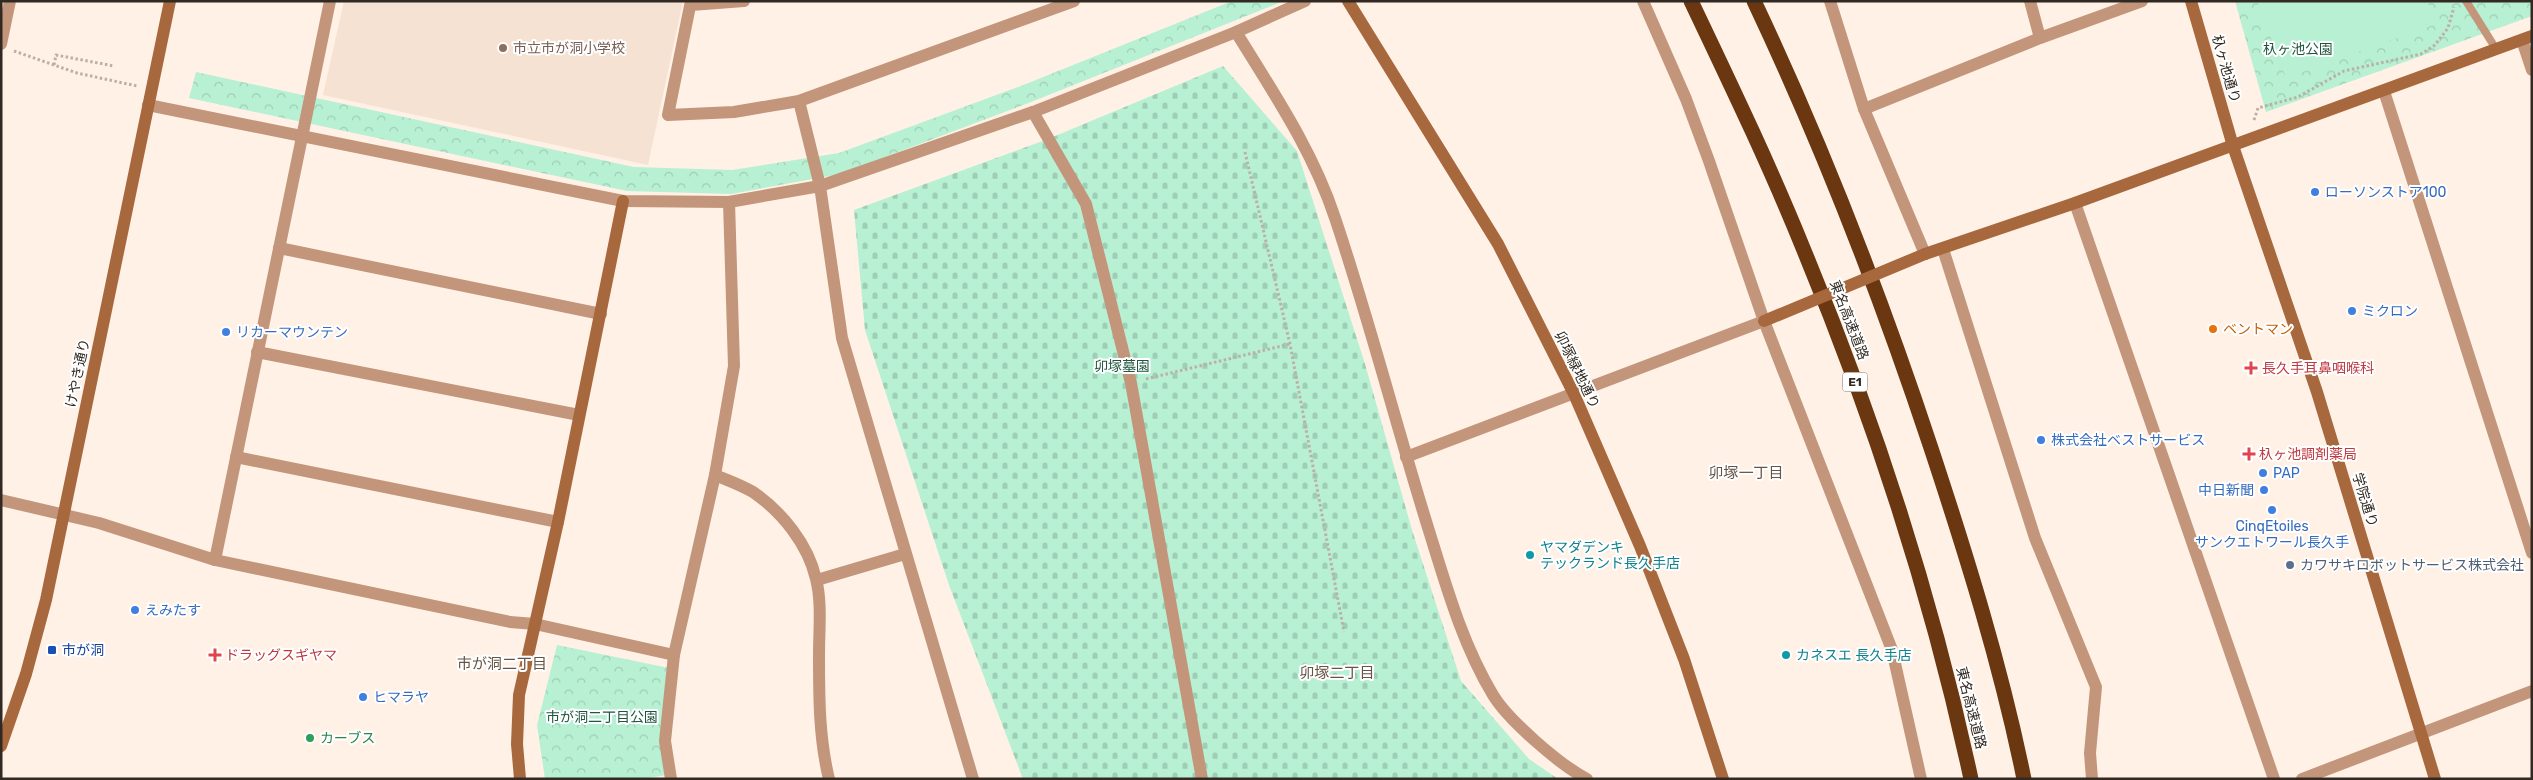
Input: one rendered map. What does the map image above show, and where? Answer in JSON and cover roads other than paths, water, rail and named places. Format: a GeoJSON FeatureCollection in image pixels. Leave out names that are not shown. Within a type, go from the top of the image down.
{"type":"FeatureCollection","features":[{"type":"Feature","properties":{"kind":"highway","name":"東名高速道路"},"geometry":{"type":"LineString","coordinates":[[1692,1],[1744,111],[1803,248],[1865,408],[1920,575],[1971,779]]}},
{"type":"Feature","properties":{"kind":"highway"},"geometry":{"type":"LineString","coordinates":[[1754,1],[1795,88],[1859,242],[1914,394],[1970,564],[2024,779]]}},
{"type":"Feature","properties":{"kind":"street"},"geometry":{"type":"LineString","coordinates":[[5,47],[10,1]]}},
{"type":"Feature","properties":{"kind":"street","name":"けやき通り"},"geometry":{"type":"LineString","coordinates":[[1,746],[26,674],[46,600],[170,1]]}},
{"type":"Feature","properties":{"kind":"street"},"geometry":{"type":"LineString","coordinates":[[215,560],[330,1]]}},
{"type":"Feature","properties":{"kind":"street"},"geometry":{"type":"LineString","coordinates":[[744,1],[691,3],[668,115],[734,112],[799,101],[1074,1]]}},
{"type":"Feature","properties":{"kind":"street"},"geometry":{"type":"LineString","coordinates":[[148,104],[622,201],[730,202],[820,186],[1033,112],[1236,32],[1305,1]]}},
{"type":"Feature","properties":{"kind":"street","name":"卯塚緑地通り"},"geometry":{"type":"LineString","coordinates":[[1348,1],[1498,244],[1574,394],[1640,546],[1684,660],[1723,779]]}},
{"type":"Feature","properties":{"kind":"street"},"geometry":{"type":"LineString","coordinates":[[1643,1],[1686,99],[1764,321],[1892,650],[1921,779]]}},
{"type":"Feature","properties":{"kind":"street"},"geometry":{"type":"LineString","coordinates":[[1830,1],[1864,109],[1925,254]]}},
{"type":"Feature","properties":{"kind":"street"},"geometry":{"type":"LineString","coordinates":[[2030,1],[2040,38]]}},
{"type":"Feature","properties":{"kind":"street"},"geometry":{"type":"LineString","coordinates":[[1864,109],[2040,38],[2142,1]]}},
{"type":"Feature","properties":{"kind":"street","name":"杁ヶ池通り"},"geometry":{"type":"LineString","coordinates":[[2191,1],[2233,146]]}},
{"type":"Feature","properties":{"kind":"street"},"geometry":{"type":"LineString","coordinates":[[1236,32],[1305,146],[1335,217],[1406,457],[1456,615],[1472,656],[1494,697],[1526,732],[1558,759],[1586,779]]}},
{"type":"Feature","properties":{"kind":"street"},"geometry":{"type":"LineString","coordinates":[[1406,457],[1764,321],[1925,254],[2075,203],[2527,38],[2532,70]]}},
{"type":"Feature","properties":{"kind":"street"},"geometry":{"type":"LineString","coordinates":[[2384,91],[2532,553]]}},
{"type":"Feature","properties":{"kind":"street"},"geometry":{"type":"LineString","coordinates":[[799,101],[820,186],[842,338],[973,779]]}},
{"type":"Feature","properties":{"kind":"street"},"geometry":{"type":"LineString","coordinates":[[1033,112],[1086,204],[1131,383],[1202,779]]}},
{"type":"Feature","properties":{"kind":"street","name":"学院通り"},"geometry":{"type":"LineString","coordinates":[[2233,146],[2317,392],[2434,779]]}},
{"type":"Feature","properties":{"kind":"street"},"geometry":{"type":"LineString","coordinates":[[520,779],[516,744],[519,695],[558,522],[601,314],[622,201]]}},
{"type":"Feature","properties":{"kind":"street"},"geometry":{"type":"LineString","coordinates":[[671,779],[665,741],[674,654],[715,475],[734,366],[730,202]]}},
{"type":"Feature","properties":{"kind":"street"},"geometry":{"type":"LineString","coordinates":[[2075,203],[2274,779]]}},
{"type":"Feature","properties":{"kind":"street"},"geometry":{"type":"LineString","coordinates":[[279,248],[601,314]]}},
{"type":"Feature","properties":{"kind":"street"},"geometry":{"type":"LineString","coordinates":[[1943,249],[2035,538],[2096,688],[2090,753],[2092,779]]}},
{"type":"Feature","properties":{"kind":"street"},"geometry":{"type":"LineString","coordinates":[[257,352],[579,415]]}},
{"type":"Feature","properties":{"kind":"street"},"geometry":{"type":"LineString","coordinates":[[236,457],[558,522]]}},
{"type":"Feature","properties":{"kind":"street"},"geometry":{"type":"LineString","coordinates":[[715,475],[752,492],[772,507],[794,532],[806,552],[817,580],[820,623],[820,723],[822,749],[829,779]]}},
{"type":"Feature","properties":{"kind":"street"},"geometry":{"type":"LineString","coordinates":[[1,500],[65,514],[215,560],[510,622],[535,624],[674,654]]}},
{"type":"Feature","properties":{"kind":"street"},"geometry":{"type":"LineString","coordinates":[[817,580],[905,554]]}},
{"type":"Feature","properties":{"kind":"street"},"geometry":{"type":"LineString","coordinates":[[2302,779],[2532,691]]}},
{"type":"Feature","properties":{"kind":"lane"},"geometry":{"type":"LineString","coordinates":[[2466,1],[2496,49]]}},
{"type":"Feature","properties":{"kind":"place","name":"市立市が洞小学校"},"geometry":{"type":"Point","coordinates":[503,48]}},
{"type":"Feature","properties":{"kind":"place","name":"ローソンストア100"},"geometry":{"type":"Point","coordinates":[2315,192]}},
{"type":"Feature","properties":{"kind":"place","name":"ミクロン"},"geometry":{"type":"Point","coordinates":[2352,311]}},
{"type":"Feature","properties":{"kind":"place","name":"ベントマン"},"geometry":{"type":"Point","coordinates":[2213,329]}},
{"type":"Feature","properties":{"kind":"place","name":"リカーマウンテン"},"geometry":{"type":"Point","coordinates":[226,332]}},
{"type":"Feature","properties":{"kind":"place","name":"長久手耳鼻咽喉科"},"geometry":{"type":"Point","coordinates":[2251,368]}},
{"type":"Feature","properties":{"kind":"place","name":"株式会社ベストサービス"},"geometry":{"type":"Point","coordinates":[2041,440]}},
{"type":"Feature","properties":{"kind":"place","name":"杁ヶ池調剤薬局"},"geometry":{"type":"Point","coordinates":[2249,454]}},
{"type":"Feature","properties":{"kind":"place","name":"PAP"},"geometry":{"type":"Point","coordinates":[2263,473]}},
{"type":"Feature","properties":{"kind":"place","name":"中日新聞"},"geometry":{"type":"Point","coordinates":[2264,490]}},
{"type":"Feature","properties":{"kind":"place","name":"CinqEtoiles サンクエトワール長久手"},"geometry":{"type":"Point","coordinates":[2272,510]}},
{"type":"Feature","properties":{"kind":"place","name":"ヤマダデンキ テックランド長久手店"},"geometry":{"type":"Point","coordinates":[1530,555]}},
{"type":"Feature","properties":{"kind":"place","name":"カワサキロボットサービス株式会社"},"geometry":{"type":"Point","coordinates":[2290,565]}},
{"type":"Feature","properties":{"kind":"place","name":"えみたす"},"geometry":{"type":"Point","coordinates":[135,610]}},
{"type":"Feature","properties":{"kind":"place","name":"市が洞"},"geometry":{"type":"Point","coordinates":[52,650]}},
{"type":"Feature","properties":{"kind":"place","name":"ドラッグスギヤマ"},"geometry":{"type":"Point","coordinates":[215,655]}},
{"type":"Feature","properties":{"kind":"place","name":"カネスエ 長久手店"},"geometry":{"type":"Point","coordinates":[1786,655]}},
{"type":"Feature","properties":{"kind":"place","name":"ヒマラヤ"},"geometry":{"type":"Point","coordinates":[363,697]}},
{"type":"Feature","properties":{"kind":"place","name":"カーブス"},"geometry":{"type":"Point","coordinates":[310,738]}},
{"type":"Feature","properties":{"kind":"district","name":"卯塚一丁目"},"geometry":{"type":"Point","coordinates":[1746,473]}},
{"type":"Feature","properties":{"kind":"district","name":"市が洞二丁目"},"geometry":{"type":"Point","coordinates":[502,664]}},
{"type":"Feature","properties":{"kind":"district","name":"卯塚二丁目"},"geometry":{"type":"Point","coordinates":[1337,673]}},
{"type":"Feature","properties":{"kind":"park label","name":"杁ヶ池公園"},"geometry":{"type":"Point","coordinates":[2298,49]}},
{"type":"Feature","properties":{"kind":"park label","name":"卯塚墓園"},"geometry":{"type":"Point","coordinates":[1122,366]}},
{"type":"Feature","properties":{"kind":"park label","name":"市が洞二丁目公園"},"geometry":{"type":"Point","coordinates":[602,717]}}]}
